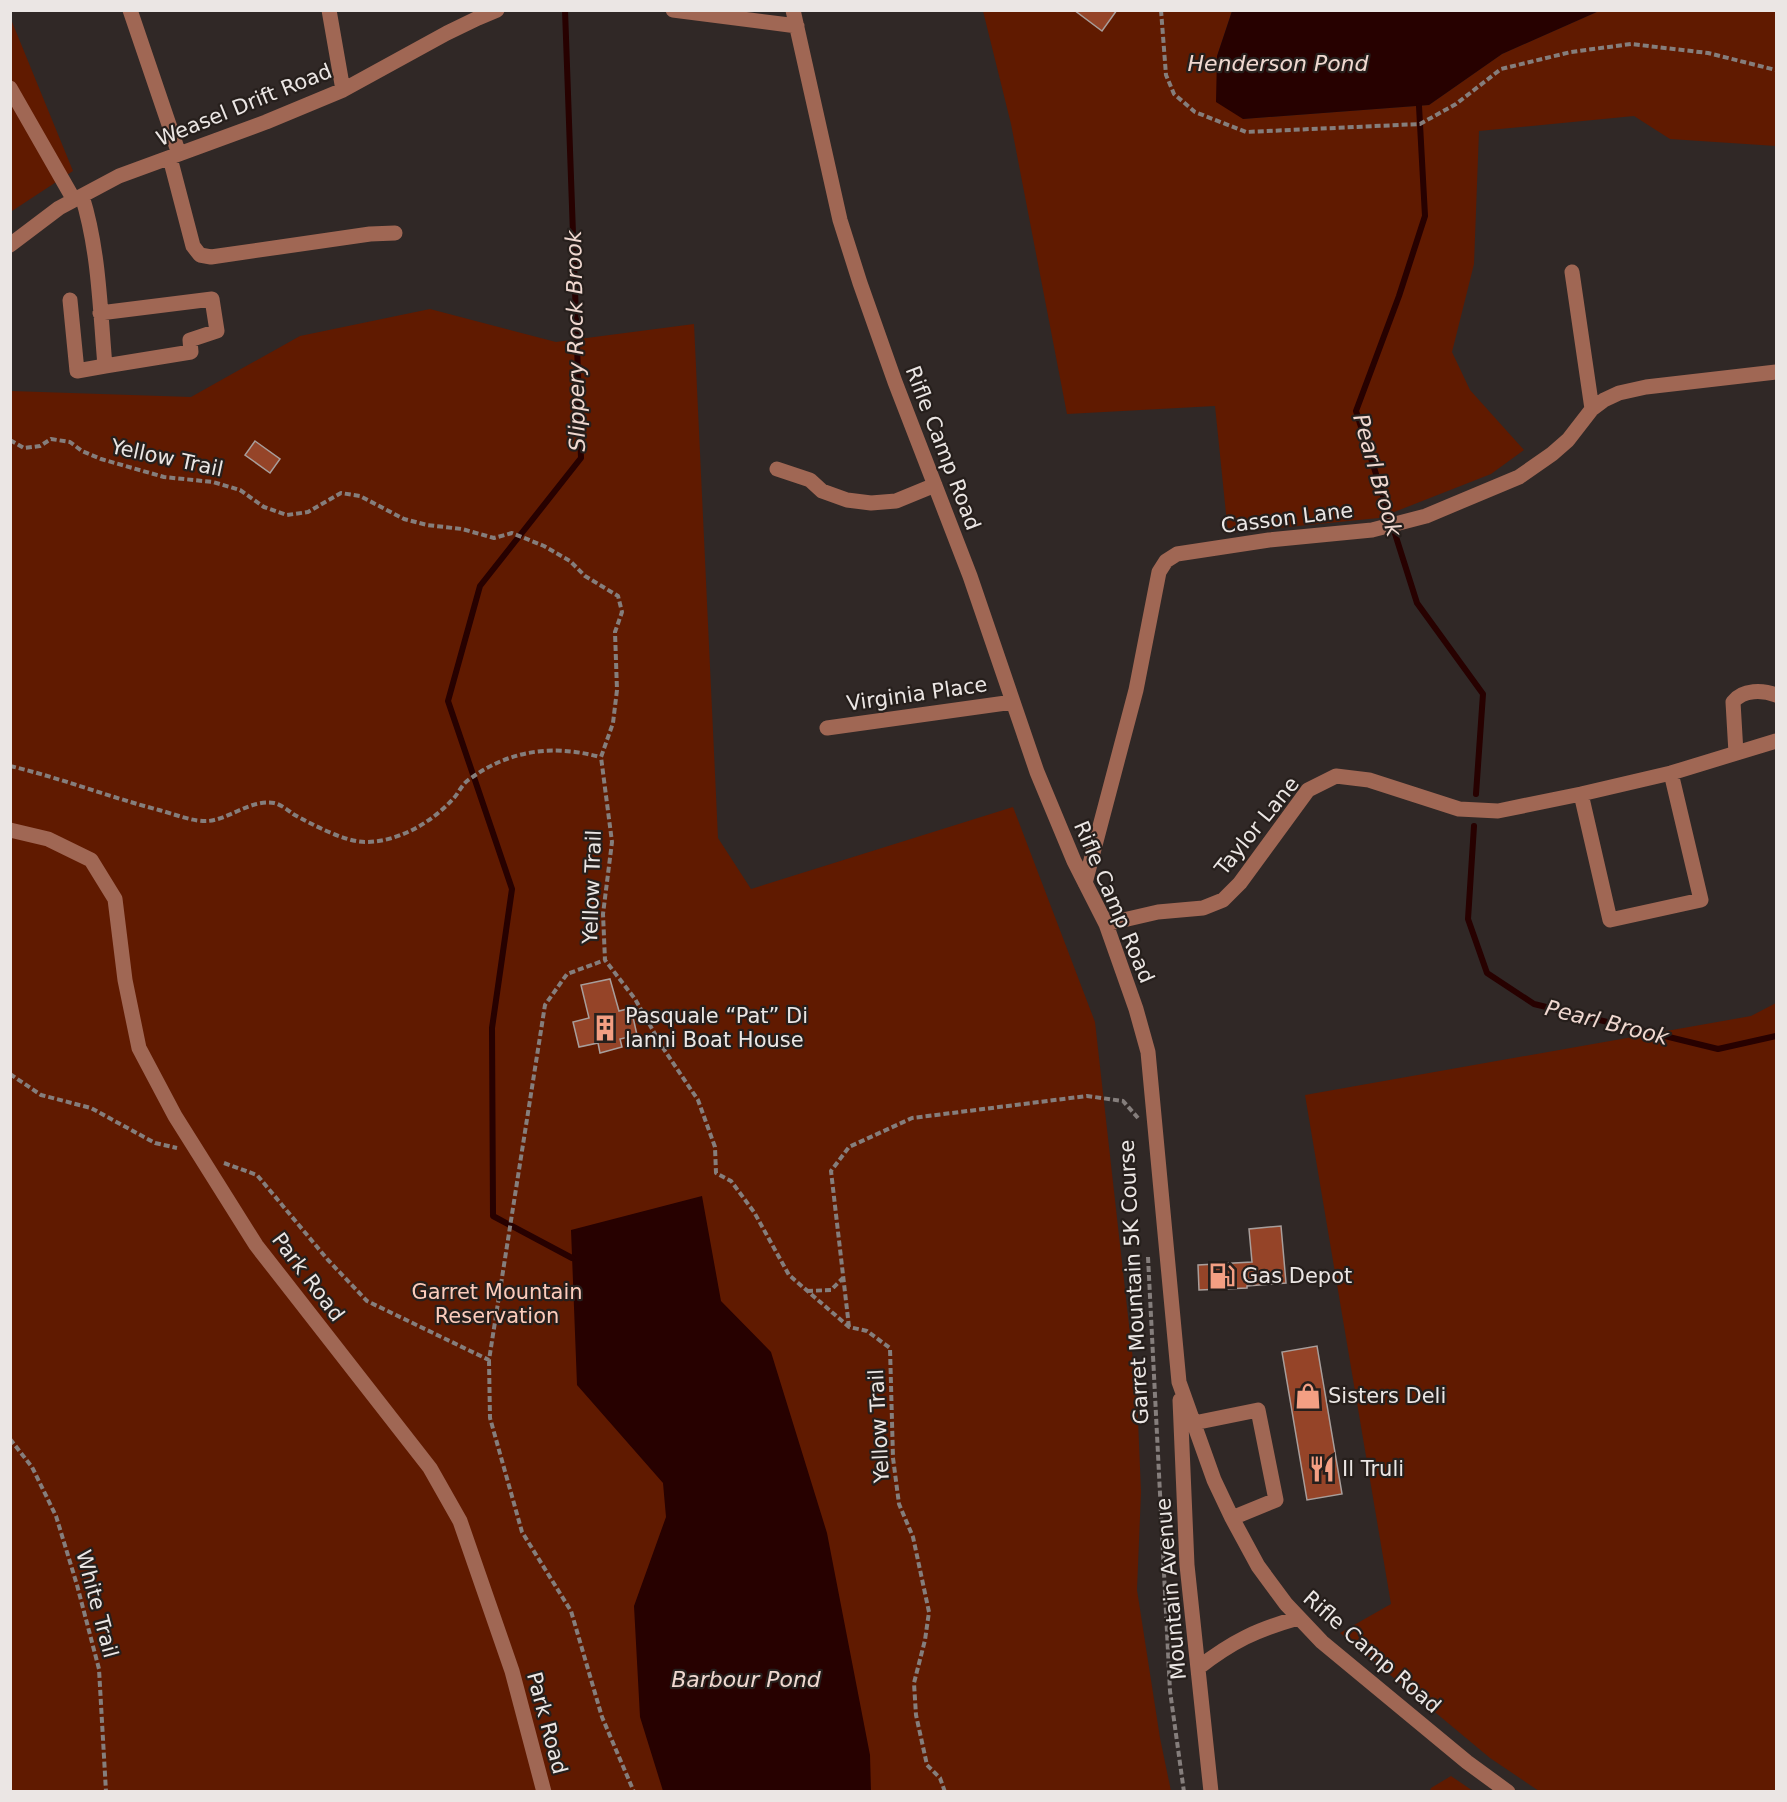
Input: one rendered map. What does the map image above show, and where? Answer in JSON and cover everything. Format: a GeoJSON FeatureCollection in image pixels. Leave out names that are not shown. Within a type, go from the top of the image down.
{"type":"FeatureCollection","features":[{"type":"Feature","properties":{"kind":"street"},"geometry":{"type":"LineString","coordinates":[[130,10],[174,156],[193,246],[200,255],[211,257],[370,234],[395,233]]}},
{"type":"Feature","properties":{"kind":"street"},"geometry":{"type":"LineString","coordinates":[[329,10],[344,90]]}},
{"type":"Feature","properties":{"kind":"street","name":"Weasel Drift Road"},"geometry":{"type":"LineString","coordinates":[[10,245],[40,221],[119,176],[266,122],[344,90],[447,33],[497,10]]}},
{"type":"Feature","properties":{"kind":"street"},"geometry":{"type":"LineString","coordinates":[[673,10],[797,26]]}},
{"type":"Feature","properties":{"kind":"street","name":"Rifle Camp Road"},"geometry":{"type":"LineString","coordinates":[[794,10],[840,220],[860,283],[895,382],[970,576],[1037,772],[1085,883],[1106,924],[1136,1010],[1148,1052],[1179,1382],[1214,1480],[1258,1566],[1298,1618],[1331,1649],[1467,1762],[1508,1791]]}},
{"type":"Feature","properties":{"kind":"street"},"geometry":{"type":"LineString","coordinates":[[10,88],[78,198],[91,224],[105,366]]}},
{"type":"Feature","properties":{"kind":"street"},"geometry":{"type":"LineString","coordinates":[[1572,272],[1592,409]]}},
{"type":"Feature","properties":{"kind":"street"},"geometry":{"type":"LineString","coordinates":[[70,300],[77,371],[191,352],[190,340],[217,331],[212,299],[100,313]]}},
{"type":"Feature","properties":{"kind":"street","name":"Casson Lane"},"geometry":{"type":"LineString","coordinates":[[1085,883],[1136,690],[1159,572],[1166,561],[1177,554],[1269,540],[1372,530],[1426,516],[1519,477],[1568,440],[1592,409],[1619,393],[1646,387],[1776,372]]}},
{"type":"Feature","properties":{"kind":"street"},"geometry":{"type":"LineString","coordinates":[[777,469],[810,480],[822,491],[838,497],[871,503],[896,501],[935,485]]}},
{"type":"Feature","properties":{"kind":"street"},"geometry":{"type":"LineString","coordinates":[[1736,753],[1733,702],[1737,697],[1750,692],[1760,691],[1776,695]]}},
{"type":"Feature","properties":{"kind":"street","name":"Virginia Place"},"geometry":{"type":"LineString","coordinates":[[827,728],[1013,702]]}},
{"type":"Feature","properties":{"kind":"street","name":"Taylor Lane"},"geometry":{"type":"LineString","coordinates":[[1106,924],[1158,912],[1203,908],[1222,900],[1240,883],[1308,790],[1336,777],[1369,780],[1459,809],[1498,811],[1671,773],[1776,741]]}},
{"type":"Feature","properties":{"kind":"street"},"geometry":{"type":"LineString","coordinates":[[1581,794],[1610,921],[1701,900],[1671,773]]}},
{"type":"Feature","properties":{"kind":"street","name":"Park Road"},"geometry":{"type":"LineString","coordinates":[[10,830],[48,839],[91,860],[115,899],[125,980],[140,1048],[175,1116],[256,1245],[430,1468],[460,1521],[512,1671],[544,1791]]}},
{"type":"Feature","properties":{"kind":"street","name":"Mountain Avenue"},"geometry":{"type":"LineString","coordinates":[[1179,1382],[1187,1565],[1211,1791]]}},
{"type":"Feature","properties":{"kind":"street"},"geometry":{"type":"LineString","coordinates":[[1194,1423],[1258,1410],[1276,1500],[1232,1518]]}},
{"type":"Feature","properties":{"kind":"street"},"geometry":{"type":"LineString","coordinates":[[1198,1668],[1246,1636],[1298,1618]]}},
{"type":"Feature","properties":{"kind":"path"},"geometry":{"type":"LineString","coordinates":[[1161,10],[1166,75],[1174,94],[1195,112],[1246,132],[1420,124],[1456,104],[1501,69],[1571,52],[1632,44],[1708,53],[1776,70]]}},
{"type":"Feature","properties":{"kind":"path","name":"Yellow Trail"},"geometry":{"type":"LineString","coordinates":[[10,440],[24,448],[40,446],[51,439],[70,442],[82,451],[101,459],[164,477],[213,482],[240,490],[264,507],[287,515],[308,512],[341,493],[360,496],[404,519],[427,525],[462,529],[494,538],[512,532],[570,561],[585,576],[618,596],[622,612],[615,632],[617,690],[613,723],[601,757],[612,842],[603,914],[605,960],[635,999],[663,1048],[698,1100],[715,1147],[716,1173],[731,1181],[754,1212],[789,1275],[849,1327],[867,1331],[890,1348],[893,1458],[899,1504],[913,1537],[929,1612],[925,1640],[914,1683],[916,1715],[927,1766],[940,1778],[945,1791]]}},
{"type":"Feature","properties":{"kind":"path"},"geometry":{"type":"LineString","coordinates":[[10,766],[44,774],[154,809],[208,821],[256,805],[274,802],[331,833],[363,842],[392,838],[424,824],[453,799],[465,783],[491,765],[524,753],[558,750],[601,757]]}},
{"type":"Feature","properties":{"kind":"path"},"geometry":{"type":"LineString","coordinates":[[605,960],[567,974],[545,1005],[489,1360],[490,1418],[522,1532],[571,1611],[602,1717],[634,1791]]}},
{"type":"Feature","properties":{"kind":"path"},"geometry":{"type":"LineString","coordinates":[[10,1074],[41,1095],[91,1108],[154,1143],[197,1153],[257,1175],[328,1260],[367,1301],[489,1360]]}},
{"type":"Feature","properties":{"kind":"path","name":"Garret Mountain 5K Course"},"geometry":{"type":"LineString","coordinates":[[849,1327],[831,1171],[849,1147],[912,1118],[1087,1096],[1123,1101],[1140,1121]]}},
{"type":"Feature","properties":{"kind":"path","name":"Garret Mountain 5K Course"},"geometry":{"type":"LineString","coordinates":[[1148,1247],[1170,1691],[1184,1791]]}},
{"type":"Feature","properties":{"kind":"path"},"geometry":{"type":"LineString","coordinates":[[807,1291],[831,1290],[844,1278]]}},
{"type":"Feature","properties":{"kind":"path","name":"White Trail"},"geometry":{"type":"LineString","coordinates":[[10,1439],[32,1467],[56,1516],[77,1585],[99,1669],[106,1791]]}},
{"type":"Feature","properties":{"kind":"green space"},"geometry":{"type":"Polygon","coordinates":[[[983,11],[1232,11],[1217,56],[1243,119],[1429,105],[1502,54],[1599,11],[1776,11],[1776,146],[1670,139],[1634,116],[1479,131],[1474,264],[1452,352],[1470,390],[1524,450],[1491,474],[1379,518],[1228,533],[1215,406],[1067,414],[1011,124],[983,11]]]}},
{"type":"Feature","properties":{"kind":"green space"},"geometry":{"type":"Polygon","coordinates":[[[10,17],[73,171],[12,211],[10,208],[10,17]]]}},
{"type":"Feature","properties":{"kind":"green space","name":"Garret Mountain Reservation"},"geometry":{"type":"Polygon","coordinates":[[[430,309],[556,342],[694,324],[718,838],[751,889],[1013,807],[1095,1022],[1137,1396],[1141,1492],[1137,1590],[1160,1738],[1171,1791],[11,1792],[11,391],[191,397],[300,336],[430,309]]]}},
{"type":"Feature","properties":{"kind":"green space"},"geometry":{"type":"Polygon","coordinates":[[[1776,1003],[1776,1791],[1539,1791],[1490,1758],[1340,1633],[1391,1604],[1305,1095],[1751,1016],[1776,1003]]]}},
{"type":"Feature","properties":{"kind":"green space"},"geometry":{"type":"Polygon","coordinates":[[[1451,1776],[1473,1791],[1430,1791],[1431,1788],[1451,1776]]]}},
{"type":"Feature","properties":{"kind":"water","name":"Henderson Pond"},"geometry":{"type":"Polygon","coordinates":[[[1232,10],[1599,11],[1502,54],[1429,105],[1243,119],[1216,102],[1217,56],[1232,10]]]}},
{"type":"Feature","properties":{"kind":"water","name":"Barbour Pond"},"geometry":{"type":"Polygon","coordinates":[[[702,1196],[721,1301],[771,1352],[827,1533],[870,1755],[871,1791],[663,1791],[640,1717],[634,1606],[666,1517],[663,1483],[577,1385],[571,1230],[702,1196]]]}},
{"type":"Feature","properties":{"kind":"building"},"geometry":{"type":"Polygon","coordinates":[[[1074,10],[1117,10],[1102,31],[1074,10]]]}},
{"type":"Feature","properties":{"kind":"building"},"geometry":{"type":"Polygon","coordinates":[[[255,441],[280,459],[270,473],[245,455],[255,441]]]}},
{"type":"Feature","properties":{"kind":"building","name":"Pasquale “Pat” Di lanni Boat House"},"geometry":{"type":"Polygon","coordinates":[[[610,979],[619,1011],[631,1008],[637,1035],[620,1039],[622,1047],[600,1053],[598,1043],[579,1047],[573,1022],[589,1018],[581,985],[610,979]]]}},
{"type":"Feature","properties":{"kind":"building"},"geometry":{"type":"Polygon","coordinates":[[[1281,1226],[1286,1283],[1247,1286],[1247,1288],[1199,1290],[1198,1265],[1252,1262],[1249,1229],[1281,1226]]]}},
{"type":"Feature","properties":{"kind":"building"},"geometry":{"type":"Polygon","coordinates":[[[1317,1346],[1342,1494],[1307,1500],[1282,1352],[1317,1346]]]}},
{"type":"Feature","properties":{"kind":"waterway","name":"Slippery Rock Brook"},"geometry":{"type":"LineString","coordinates":[[565,10],[581,458],[480,586],[448,701],[512,889],[492,1028],[493,1216],[572,1258]]}},
{"type":"Feature","properties":{"kind":"waterway","name":"Pearl Brook"},"geometry":{"type":"LineString","coordinates":[[1419,106],[1425,216],[1399,296],[1356,411],[1417,603],[1483,694],[1476,794]]}},
{"type":"Feature","properties":{"kind":"waterway","name":"Pearl Brook"},"geometry":{"type":"LineString","coordinates":[[1474,826],[1468,919],[1487,973],[1534,1004],[1718,1049],[1776,1036]]}},
{"type":"Feature","properties":{"kind":"place","name":"Pasquale “Pat” Di lanni Boat House"},"geometry":{"type":"Point","coordinates":[605,1028]}},
{"type":"Feature","properties":{"kind":"place","name":"Gas Depot"},"geometry":{"type":"Point","coordinates":[1222,1276]}},
{"type":"Feature","properties":{"kind":"place","name":"Sisters Deli"},"geometry":{"type":"Point","coordinates":[1308,1396]}},
{"type":"Feature","properties":{"kind":"place","name":"Il Truli"},"geometry":{"type":"Point","coordinates":[1322,1469]}}]}
